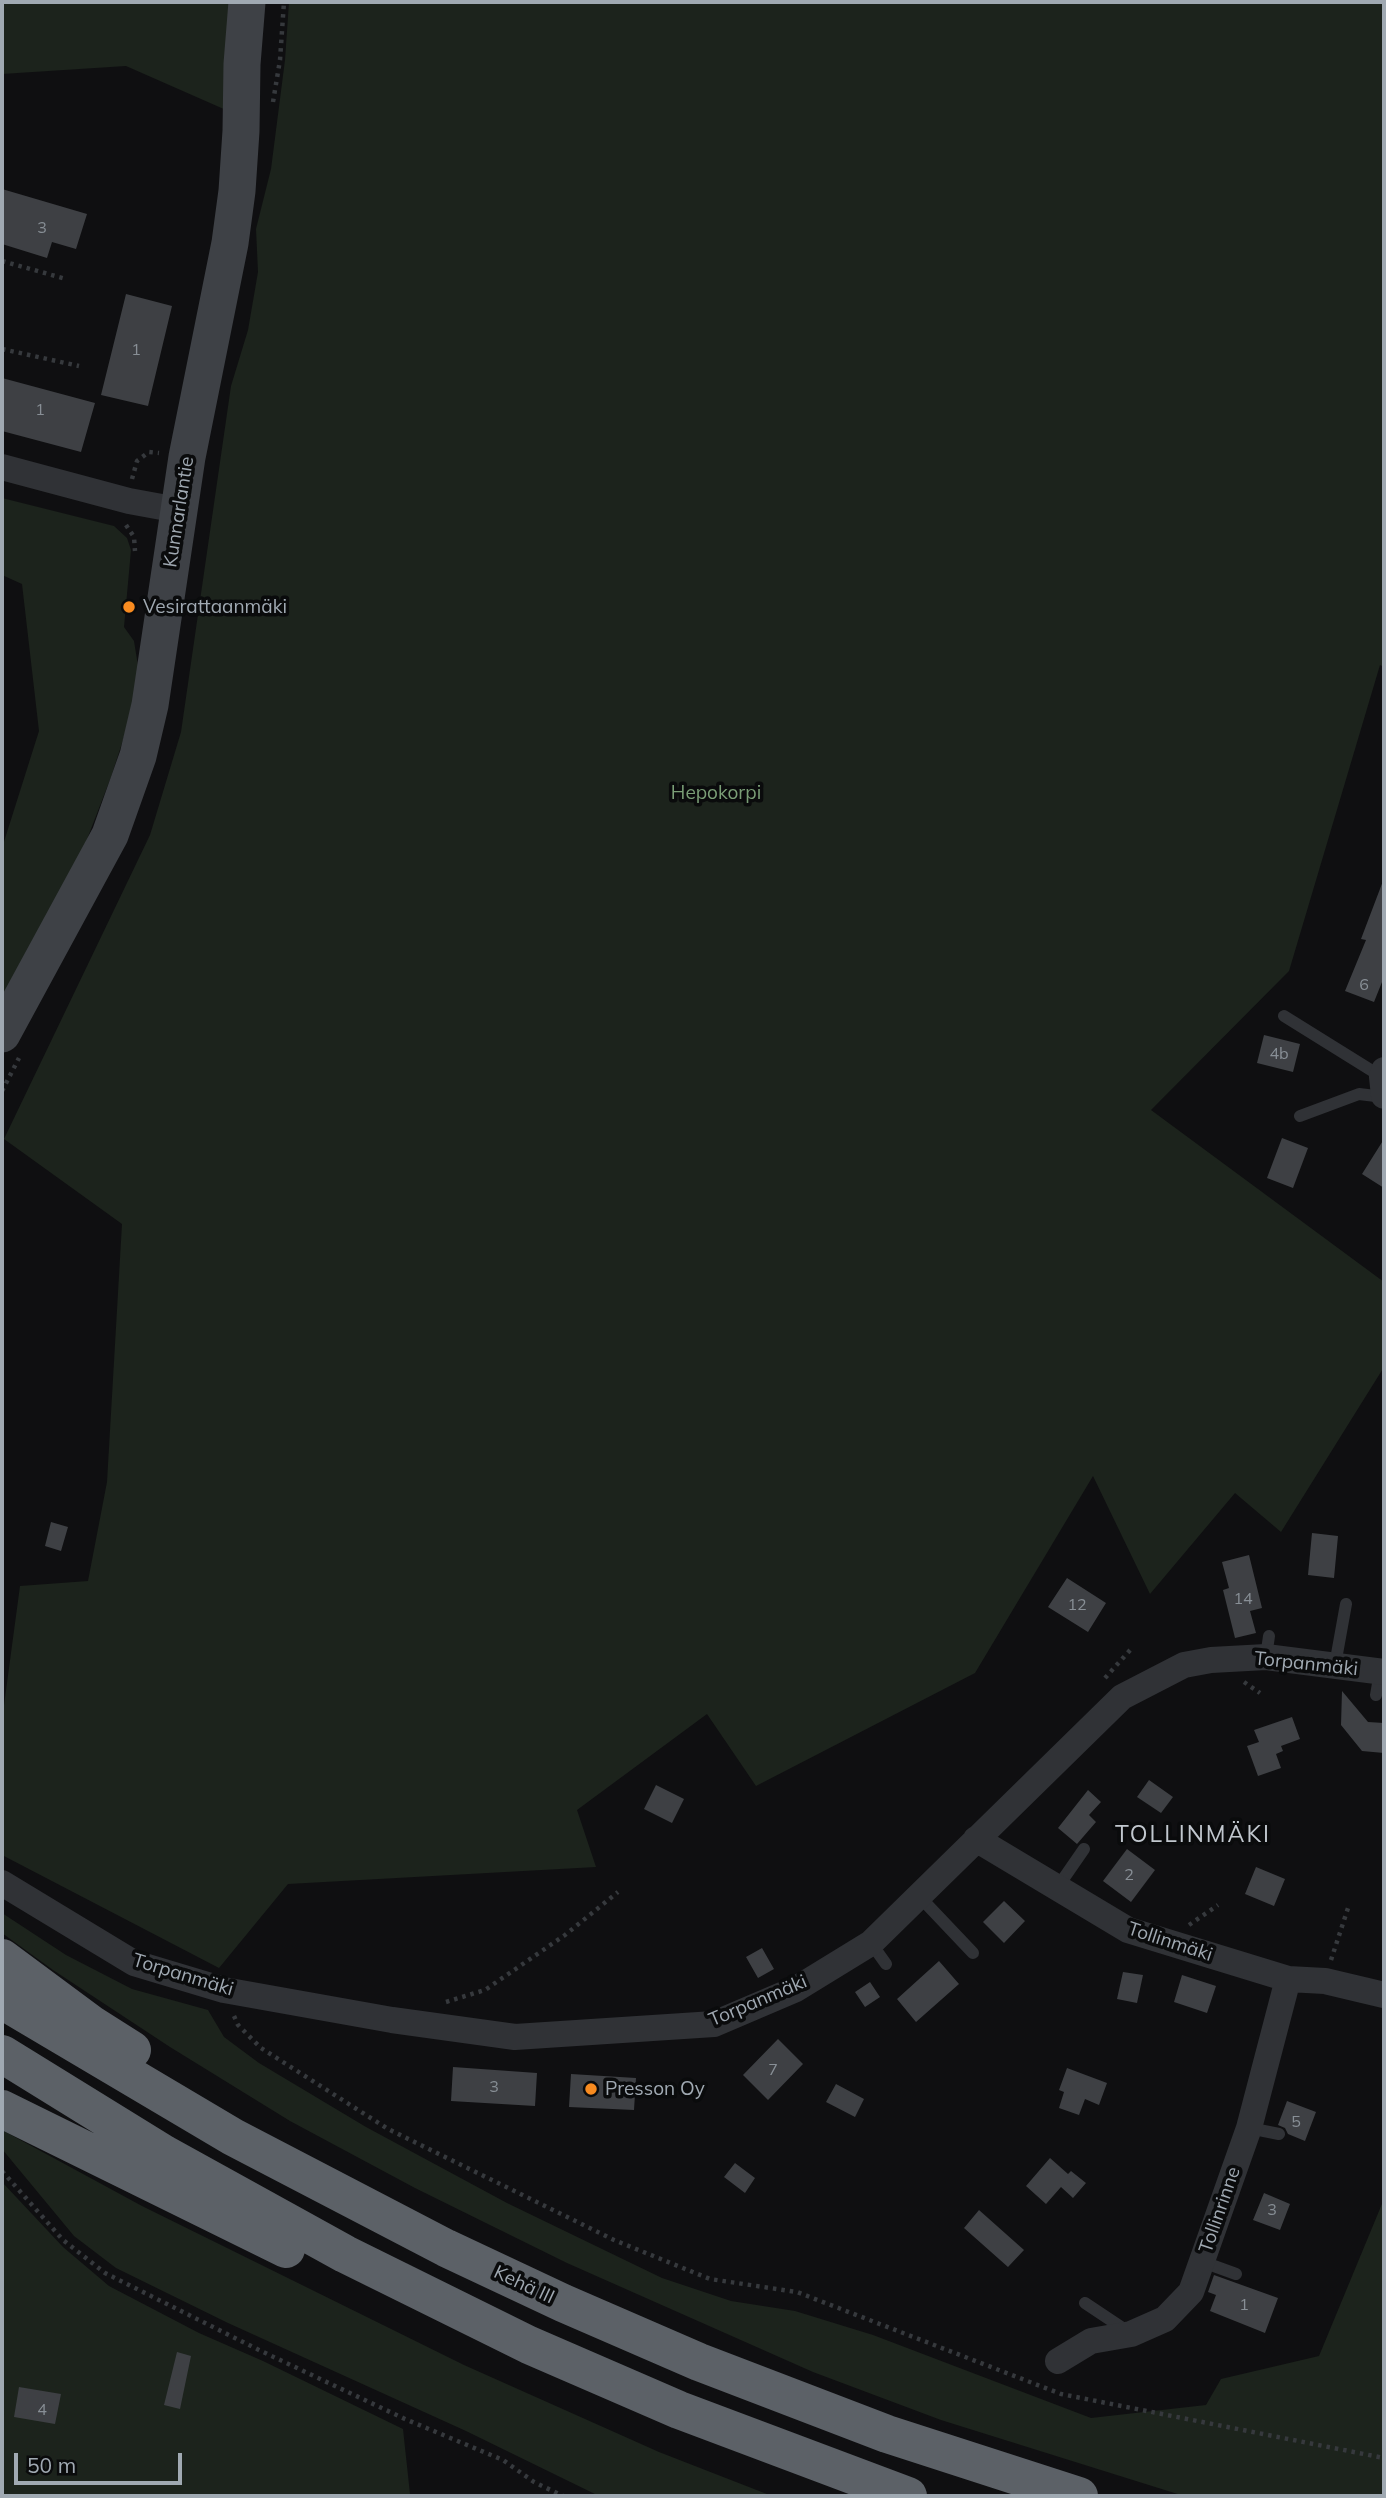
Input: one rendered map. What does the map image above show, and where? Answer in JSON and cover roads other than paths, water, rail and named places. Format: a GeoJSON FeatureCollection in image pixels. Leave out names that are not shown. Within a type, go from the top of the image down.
{"type":"FeatureCollection","features":[{"type":"Feature","properties":{"kind":"highway"},"geometry":{"type":"LineString","coordinates":[[2,1958],[91,2024],[253,2126],[340,2194]]}},
{"type":"Feature","properties":{"kind":"highway","name":"Kehä III"},"geometry":{"type":"LineString","coordinates":[[2,2000],[222,2130],[340,2194],[540,2292],[699,2362],[887,2434],[1079,2496]]}},
{"type":"Feature","properties":{"kind":"highway"},"geometry":{"type":"LineString","coordinates":[[2,2054],[164,2154],[345,2254],[529,2344],[679,2410],[908,2496]]}},
{"type":"Feature","properties":{"kind":"highway"},"geometry":{"type":"LineString","coordinates":[[2,2109],[403,2305],[529,2344]]}},
{"type":"Feature","properties":{"kind":"main road","name":"Kunnarlantie"},"geometry":{"type":"LineString","coordinates":[[2,1034],[110,835],[138,756],[150,705],[178,510],[223,286],[237,191],[247,2]]}},
{"type":"Feature","properties":{"kind":"street"},"geometry":{"type":"LineString","coordinates":[[2,467],[129,501],[178,510]]}},
{"type":"Feature","properties":{"kind":"street","name":"Torpanmäki"},"geometry":{"type":"LineString","coordinates":[[2,1883],[134,1963],[224,1990],[392,2020],[515,2038],[714,2024],[878,1954],[918,1895],[1122,1697],[1184,1665],[1268,1646],[1380,1680]]}},
{"type":"Feature","properties":{"kind":"street","name":"Tollinmäki"},"geometry":{"type":"LineString","coordinates":[[976,1839],[1128,1930],[1288,1979],[1325,1981],[1384,1995]]}},
{"type":"Feature","properties":{"kind":"street","name":"Tollinrinne"},"geometry":{"type":"LineString","coordinates":[[1058,2361],[1091,2341],[1131,2334],[1165,2319],[1191,2292],[1249,2128],[1288,1979]]}},
{"type":"Feature","properties":{"kind":"lane"},"geometry":{"type":"LineString","coordinates":[[1284,1016],[1384,1085]]}},
{"type":"Feature","properties":{"kind":"lane"},"geometry":{"type":"LineString","coordinates":[[1300,1116],[1384,1085]]}},
{"type":"Feature","properties":{"kind":"lane"},"geometry":{"type":"LineString","coordinates":[[1335,1665],[1346,1604]]}},
{"type":"Feature","properties":{"kind":"lane"},"geometry":{"type":"LineString","coordinates":[[1057,1888],[1084,1849]]}},
{"type":"Feature","properties":{"kind":"lane"},"geometry":{"type":"LineString","coordinates":[[918,1895],[973,1953]]}},
{"type":"Feature","properties":{"kind":"lane"},"geometry":{"type":"LineString","coordinates":[[1249,2128],[1279,2134]]}},
{"type":"Feature","properties":{"kind":"lane"},"geometry":{"type":"LineString","coordinates":[[1203,2262],[1236,2274]]}},
{"type":"Feature","properties":{"kind":"lane"},"geometry":{"type":"LineString","coordinates":[[1085,2303],[1131,2334]]}},
{"type":"Feature","properties":{"kind":"place","name":"Vesirattaanmäki"},"geometry":{"type":"Point","coordinates":[129,607]}},
{"type":"Feature","properties":{"kind":"place","name":"Presson Oy"},"geometry":{"type":"Point","coordinates":[591,2089]}},
{"type":"Feature","properties":{"kind":"district","name":"TOLLINMÄKI"},"geometry":{"type":"Point","coordinates":[1193,1835]}},
{"type":"Feature","properties":{"kind":"park label","name":"Hepokorpi"},"geometry":{"type":"Point","coordinates":[716,793]}}]}
